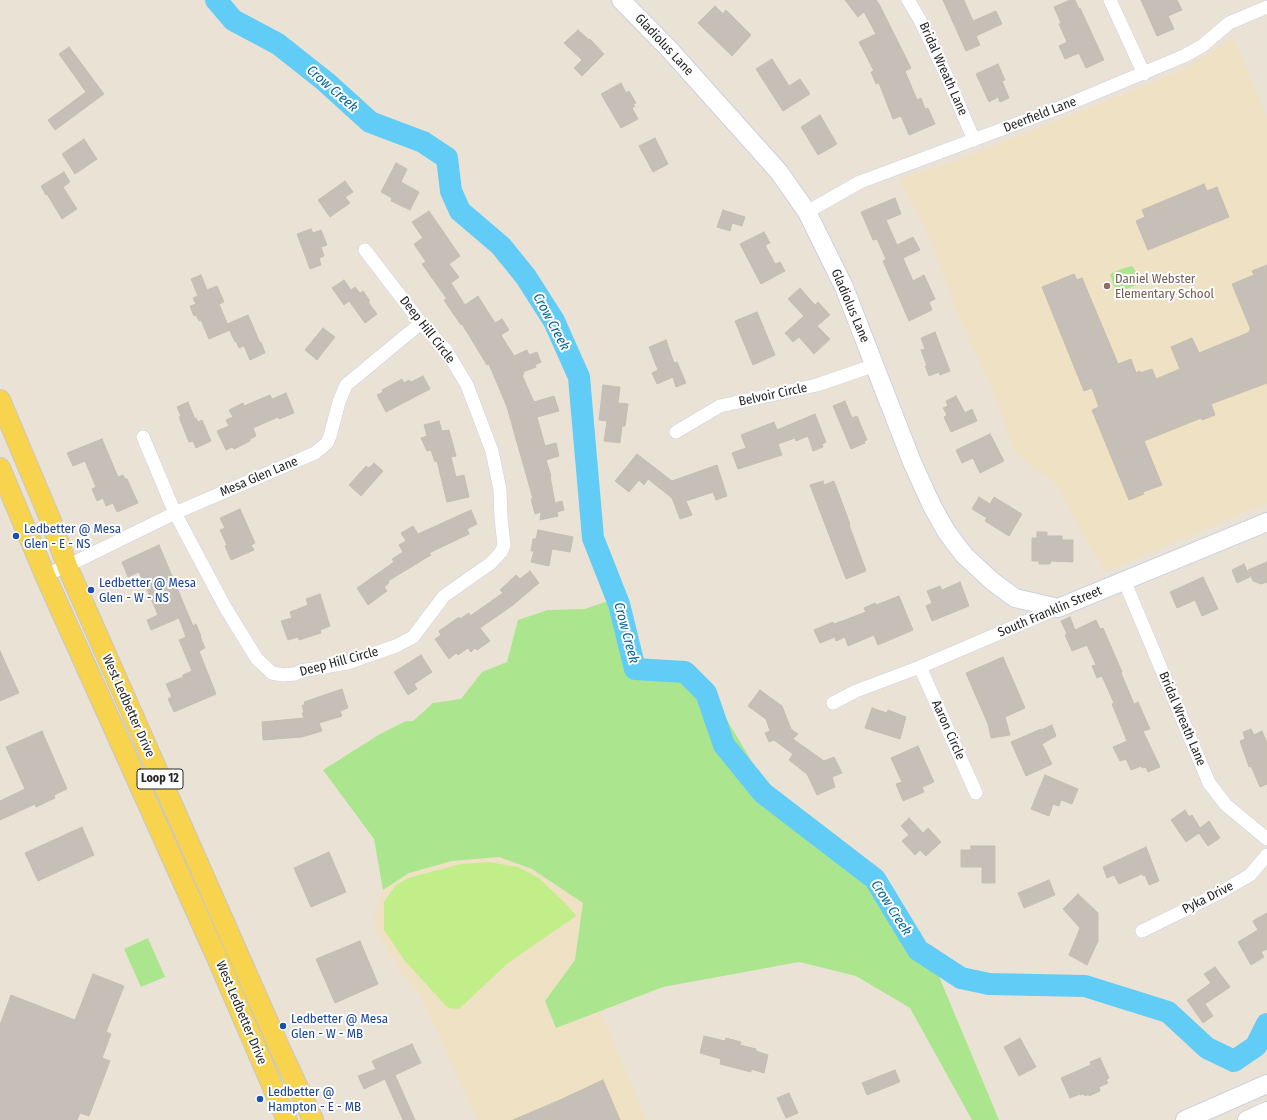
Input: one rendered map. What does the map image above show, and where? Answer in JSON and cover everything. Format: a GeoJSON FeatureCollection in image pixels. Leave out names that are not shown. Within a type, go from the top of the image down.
{"type":"FeatureCollection","features":[{"type":"Feature","properties":{"kind":"main road","name":"West Ledbetter Drive"},"geometry":{"type":"LineString","coordinates":[[0,400],[51,521],[67,566],[224,923],[313,1120]]}},
{"type":"Feature","properties":{"kind":"main road","name":"West Ledbetter Drive"},"geometry":{"type":"LineString","coordinates":[[0,468],[45,575],[228,982],[287,1120]]}},
{"type":"Feature","properties":{"kind":"main road"},"geometry":{"type":"LineString","coordinates":[[179,873],[212,924],[216,926],[224,923]]}},
{"type":"Feature","properties":{"kind":"main road"},"geometry":{"type":"LineString","coordinates":[[228,982],[238,984],[253,1000],[280,1049]]}},
{"type":"Feature","properties":{"kind":"street","name":"Gladiolus Lane"},"geometry":{"type":"LineString","coordinates":[[621,0],[669,49],[779,172],[807,212],[844,286],[912,462],[932,506],[946,531],[964,555],[992,581],[1015,598],[1058,608]]}},
{"type":"Feature","properties":{"kind":"street","name":"Bridal Wreath Lane"},"geometry":{"type":"LineString","coordinates":[[908,0],[920,20],[948,79],[974,140]]}},
{"type":"Feature","properties":{"kind":"street"},"geometry":{"type":"LineString","coordinates":[[1110,0],[1144,74]]}},
{"type":"Feature","properties":{"kind":"street","name":"Deerfield Lane"},"geometry":{"type":"LineString","coordinates":[[807,212],[860,182],[1059,108],[1144,74],[1202,46],[1229,23],[1267,7]]}},
{"type":"Feature","properties":{"kind":"street","name":"Deep Hill Circle"},"geometry":{"type":"LineString","coordinates":[[143,437],[175,513],[225,607],[257,659],[272,673],[283,675],[295,674],[301,671],[347,663],[396,646],[413,637],[444,596],[491,563],[501,552],[504,545],[500,490],[492,451],[467,385],[446,350],[421,323],[365,250]]}},
{"type":"Feature","properties":{"kind":"street","name":"Mesa Glen Lane"},"geometry":{"type":"LineString","coordinates":[[45,575],[67,566],[175,513],[315,453],[327,443],[339,402],[346,385],[421,323]]}},
{"type":"Feature","properties":{"kind":"street","name":"Belvoir Circle"},"geometry":{"type":"LineString","coordinates":[[676,432],[720,406],[817,385],[875,365]]}},
{"type":"Feature","properties":{"kind":"street","name":"South Franklin Street"},"geometry":{"type":"LineString","coordinates":[[834,703],[856,691],[920,667],[1124,580],[1267,522]]}},
{"type":"Feature","properties":{"kind":"street","name":"Bridal Wreath Lane"},"geometry":{"type":"LineString","coordinates":[[1124,580],[1209,783],[1226,805],[1267,839]]}},
{"type":"Feature","properties":{"kind":"street","name":"Aaron Circle"},"geometry":{"type":"LineString","coordinates":[[920,667],[976,793]]}},
{"type":"Feature","properties":{"kind":"street","name":"Pyka Drive"},"geometry":{"type":"LineString","coordinates":[[1142,931],[1221,892],[1250,875],[1267,855]]}},
{"type":"Feature","properties":{"kind":"street"},"geometry":{"type":"LineString","coordinates":[[1185,1120],[1267,1084]]}},
{"type":"Feature","properties":{"kind":"street"},"geometry":{"type":"LineString","coordinates":[[1247,1120],[1267,1111]]}},
{"type":"Feature","properties":{"kind":"shaded area","name":"Daniel Webster Elementary School"},"geometry":{"type":"Polygon","coordinates":[[[1233,38],[1267,115],[1267,503],[1105,572],[1055,484],[1015,453],[988,379],[954,305],[924,224],[898,179],[956,161],[1181,71],[1233,38]]]}},
{"type":"Feature","properties":{"kind":"shaded area"},"geometry":{"type":"Polygon","coordinates":[[[499,856],[532,869],[584,903],[575,960],[545,1001],[556,1028],[600,1011],[647,1120],[477,1120],[421,996],[405,978],[375,929],[374,915],[383,890],[409,873],[452,861],[499,856]]]}},
{"type":"Feature","properties":{"kind":"green space"},"geometry":{"type":"Polygon","coordinates":[[[1132,266],[1139,276],[1141,283],[1122,291],[1114,287],[1110,274],[1132,266]]]}},
{"type":"Feature","properties":{"kind":"green space"},"geometry":{"type":"Polygon","coordinates":[[[611,600],[638,667],[696,668],[773,797],[862,865],[907,937],[920,931],[999,1120],[972,1120],[910,1008],[856,976],[799,962],[663,987],[556,1028],[545,1001],[575,960],[583,903],[532,869],[499,857],[452,861],[409,873],[383,890],[374,839],[323,770],[380,734],[406,721],[413,721],[433,703],[461,699],[482,672],[507,662],[518,620],[548,610],[585,609],[611,600]]]}},
{"type":"Feature","properties":{"kind":"green space"},"geometry":{"type":"Polygon","coordinates":[[[488,862],[518,867],[539,878],[568,906],[576,916],[508,963],[459,1009],[448,1008],[405,961],[384,930],[384,902],[396,885],[408,878],[461,864],[488,862]]]}},
{"type":"Feature","properties":{"kind":"green space"},"geometry":{"type":"Polygon","coordinates":[[[148,938],[165,977],[141,987],[124,949],[148,938]]]}},
{"type":"Feature","properties":{"kind":"building"},"geometry":{"type":"Polygon","coordinates":[[[845,0],[876,0],[879,4],[911,68],[905,71],[917,100],[921,98],[925,109],[928,108],[935,124],[909,135],[901,116],[893,119],[879,83],[876,84],[871,72],[874,71],[859,42],[876,34],[864,12],[858,17],[845,0]]]}},
{"type":"Feature","properties":{"kind":"building"},"geometry":{"type":"Polygon","coordinates":[[[943,0],[964,0],[973,21],[996,11],[1002,24],[976,36],[980,45],[966,51],[943,0]]]}},
{"type":"Feature","properties":{"kind":"building"},"geometry":{"type":"Polygon","coordinates":[[[1070,0],[1075,0],[1079,9],[1080,8],[1104,60],[1086,68],[1079,53],[1065,59],[1059,46],[1067,42],[1059,24],[1061,23],[1054,7],[1070,0]]]}},
{"type":"Feature","properties":{"kind":"building"},"geometry":{"type":"Polygon","coordinates":[[[1141,0],[1177,0],[1182,10],[1168,16],[1174,29],[1157,36],[1141,0]]]}},
{"type":"Feature","properties":{"kind":"building"},"geometry":{"type":"Polygon","coordinates":[[[715,6],[723,14],[726,10],[751,35],[732,56],[698,23],[715,6]]]}},
{"type":"Feature","properties":{"kind":"building"},"geometry":{"type":"Polygon","coordinates":[[[578,30],[589,40],[590,39],[604,54],[582,76],[574,68],[582,60],[564,43],[578,30]]]}},
{"type":"Feature","properties":{"kind":"building"},"geometry":{"type":"Polygon","coordinates":[[[69,47],[104,94],[55,130],[48,120],[86,92],[59,54],[69,47]]]}},
{"type":"Feature","properties":{"kind":"building"},"geometry":{"type":"Polygon","coordinates":[[[772,59],[789,86],[800,79],[810,94],[783,111],[756,69],[772,59]]]}},
{"type":"Feature","properties":{"kind":"building"},"geometry":{"type":"Polygon","coordinates":[[[998,64],[1005,80],[1002,81],[1009,98],[1000,102],[998,97],[989,102],[976,74],[998,64]]]}},
{"type":"Feature","properties":{"kind":"building"},"geometry":{"type":"Polygon","coordinates":[[[621,83],[626,93],[629,91],[636,103],[633,104],[635,106],[632,108],[638,119],[621,128],[601,94],[621,83]]]}},
{"type":"Feature","properties":{"kind":"building"},"geometry":{"type":"Polygon","coordinates":[[[820,115],[837,144],[818,155],[801,127],[820,115]]]}},
{"type":"Feature","properties":{"kind":"building"},"geometry":{"type":"Polygon","coordinates":[[[655,138],[668,164],[653,172],[639,146],[655,138]]]}},
{"type":"Feature","properties":{"kind":"building"},"geometry":{"type":"Polygon","coordinates":[[[84,139],[97,159],[75,174],[62,154],[84,139]]]}},
{"type":"Feature","properties":{"kind":"building"},"geometry":{"type":"Polygon","coordinates":[[[396,163],[407,169],[401,182],[419,192],[410,210],[391,201],[392,198],[381,192],[396,163]]]}},
{"type":"Feature","properties":{"kind":"building"},"geometry":{"type":"Polygon","coordinates":[[[64,172],[70,182],[63,187],[77,209],[62,219],[41,186],[64,172]]]}},
{"type":"Feature","properties":{"kind":"building"},"geometry":{"type":"Polygon","coordinates":[[[345,181],[353,192],[345,197],[350,203],[330,217],[318,200],[345,181]]]}},
{"type":"Feature","properties":{"kind":"building"},"geometry":{"type":"Polygon","coordinates":[[[1204,184],[1207,191],[1217,187],[1229,217],[1148,250],[1136,221],[1145,217],[1142,210],[1204,184]]]}},
{"type":"Feature","properties":{"kind":"building"},"geometry":{"type":"Polygon","coordinates":[[[895,198],[901,214],[886,220],[897,245],[913,237],[920,250],[903,258],[913,281],[924,275],[935,299],[929,302],[932,310],[909,321],[883,261],[886,259],[877,239],[873,240],[861,212],[895,198]]]}},
{"type":"Feature","properties":{"kind":"building"},"geometry":{"type":"Polygon","coordinates":[[[723,210],[745,217],[742,226],[732,223],[730,231],[717,227],[723,210]]]}},
{"type":"Feature","properties":{"kind":"building"},"geometry":{"type":"Polygon","coordinates":[[[429,211],[460,256],[449,264],[459,277],[451,283],[465,305],[478,296],[495,323],[502,319],[509,330],[501,335],[514,356],[527,350],[529,355],[537,352],[541,362],[535,365],[536,367],[523,372],[524,374],[522,375],[534,402],[554,396],[559,411],[537,417],[545,446],[556,443],[559,456],[546,460],[551,476],[555,503],[562,501],[564,510],[557,512],[558,516],[540,520],[541,512],[535,514],[531,499],[533,499],[507,407],[489,364],[487,365],[462,324],[461,325],[444,300],[447,299],[422,264],[426,262],[414,244],[423,238],[412,222],[429,211]]]}},
{"type":"Feature","properties":{"kind":"building"},"geometry":{"type":"Polygon","coordinates":[[[311,229],[313,233],[321,230],[327,245],[321,247],[324,256],[319,258],[321,265],[310,269],[297,234],[311,229]]]}},
{"type":"Feature","properties":{"kind":"building"},"geometry":{"type":"Polygon","coordinates":[[[764,232],[770,243],[765,245],[775,264],[780,262],[785,271],[761,284],[740,244],[764,232]]]}},
{"type":"Feature","properties":{"kind":"building"},"geometry":{"type":"Polygon","coordinates":[[[1267,265],[1267,383],[1211,404],[1215,415],[1202,420],[1201,418],[1144,441],[1162,485],[1143,492],[1144,494],[1129,500],[1092,410],[1099,407],[1092,388],[1084,391],[1042,287],[1074,274],[1077,280],[1082,278],[1118,364],[1131,359],[1136,373],[1152,369],[1156,379],[1180,369],[1171,347],[1192,338],[1199,353],[1250,332],[1249,330],[1251,330],[1232,284],[1254,275],[1252,271],[1267,265]]]}},
{"type":"Feature","properties":{"kind":"building"},"geometry":{"type":"Polygon","coordinates":[[[201,275],[207,290],[217,286],[224,302],[219,304],[230,330],[209,339],[201,320],[199,321],[196,315],[194,316],[190,306],[196,304],[193,298],[198,296],[191,279],[201,275]]]}},
{"type":"Feature","properties":{"kind":"building"},"geometry":{"type":"Polygon","coordinates":[[[344,280],[351,290],[355,287],[360,293],[363,291],[370,301],[368,302],[377,314],[365,323],[349,301],[344,305],[332,288],[344,280]]]}},
{"type":"Feature","properties":{"kind":"building"},"geometry":{"type":"Polygon","coordinates":[[[800,288],[815,305],[818,302],[830,315],[817,326],[830,339],[814,354],[799,337],[793,342],[785,333],[804,316],[788,299],[800,288]]]}},
{"type":"Feature","properties":{"kind":"building"},"geometry":{"type":"Polygon","coordinates":[[[757,312],[775,355],[753,365],[735,321],[757,312]]]}},
{"type":"Feature","properties":{"kind":"building"},"geometry":{"type":"Polygon","coordinates":[[[248,315],[265,353],[250,360],[244,346],[239,348],[236,341],[235,342],[227,324],[248,315]]]}},
{"type":"Feature","properties":{"kind":"building"},"geometry":{"type":"Polygon","coordinates":[[[323,328],[335,337],[317,360],[305,350],[323,328]]]}},
{"type":"Feature","properties":{"kind":"building"},"geometry":{"type":"Polygon","coordinates":[[[935,332],[950,371],[940,375],[939,372],[929,376],[921,350],[925,349],[921,338],[935,332]]]}},
{"type":"Feature","properties":{"kind":"building"},"geometry":{"type":"Polygon","coordinates":[[[666,340],[674,363],[677,362],[686,383],[676,387],[673,377],[657,384],[652,373],[658,370],[649,347],[666,340]]]}},
{"type":"Feature","properties":{"kind":"building"},"geometry":{"type":"Polygon","coordinates":[[[423,376],[430,389],[386,412],[377,395],[383,392],[382,390],[402,379],[404,383],[409,380],[411,382],[423,376]]]}},
{"type":"Feature","properties":{"kind":"building"},"geometry":{"type":"Polygon","coordinates":[[[603,385],[620,387],[618,403],[628,404],[625,426],[622,426],[620,443],[604,441],[607,421],[599,420],[603,385]]]}},
{"type":"Feature","properties":{"kind":"building"},"geometry":{"type":"Polygon","coordinates":[[[286,393],[294,413],[279,419],[278,417],[253,428],[256,436],[250,439],[250,441],[234,449],[232,447],[226,450],[217,431],[229,426],[226,420],[233,417],[229,410],[243,403],[244,406],[270,395],[272,399],[286,393]]]}},
{"type":"Feature","properties":{"kind":"building"},"geometry":{"type":"Polygon","coordinates":[[[956,396],[965,413],[972,409],[977,421],[951,432],[944,417],[947,415],[943,408],[948,406],[946,401],[956,396]]]}},
{"type":"Feature","properties":{"kind":"building"},"geometry":{"type":"Polygon","coordinates":[[[845,401],[852,418],[857,416],[867,440],[864,441],[865,443],[851,449],[833,406],[845,401]]]}},
{"type":"Feature","properties":{"kind":"building"},"geometry":{"type":"Polygon","coordinates":[[[188,402],[195,419],[196,418],[198,422],[202,420],[211,441],[196,448],[193,441],[189,442],[179,417],[181,416],[177,407],[188,402]]]}},
{"type":"Feature","properties":{"kind":"building"},"geometry":{"type":"Polygon","coordinates":[[[815,414],[826,442],[822,444],[823,447],[813,451],[808,436],[796,441],[795,438],[778,444],[782,455],[738,469],[732,453],[746,448],[741,435],[774,422],[777,430],[815,414]]]}},
{"type":"Feature","properties":{"kind":"building"},"geometry":{"type":"Polygon","coordinates":[[[439,421],[442,431],[449,430],[456,456],[451,457],[456,477],[464,475],[469,497],[447,502],[437,461],[435,462],[431,450],[427,451],[421,438],[427,436],[424,425],[439,421]]]}},
{"type":"Feature","properties":{"kind":"building"},"geometry":{"type":"Polygon","coordinates":[[[990,434],[1004,461],[980,473],[973,458],[962,463],[956,450],[990,434]]]}},
{"type":"Feature","properties":{"kind":"building"},"geometry":{"type":"Polygon","coordinates":[[[102,439],[118,477],[123,475],[125,479],[127,479],[138,503],[117,512],[113,503],[106,506],[103,498],[97,501],[92,489],[96,487],[85,461],[73,466],[67,453],[102,439]]]}},
{"type":"Feature","properties":{"kind":"building"},"geometry":{"type":"Polygon","coordinates":[[[637,454],[672,481],[717,465],[727,496],[716,500],[713,492],[686,501],[692,515],[680,519],[672,498],[648,479],[644,485],[639,480],[629,492],[615,481],[637,454]]]}},
{"type":"Feature","properties":{"kind":"building"},"geometry":{"type":"Polygon","coordinates":[[[374,463],[383,471],[361,496],[349,485],[366,466],[369,468],[374,463]]]}},
{"type":"Feature","properties":{"kind":"building"},"geometry":{"type":"Polygon","coordinates":[[[823,481],[824,485],[834,481],[866,571],[846,579],[810,485],[823,481]]]}},
{"type":"Feature","properties":{"kind":"building"},"geometry":{"type":"Polygon","coordinates":[[[979,497],[990,504],[994,497],[1022,514],[1009,536],[985,521],[987,518],[972,509],[979,497]]]}},
{"type":"Feature","properties":{"kind":"building"},"geometry":{"type":"Polygon","coordinates":[[[240,509],[255,543],[251,545],[254,550],[231,560],[225,546],[227,545],[220,530],[225,528],[220,518],[240,509]]]}},
{"type":"Feature","properties":{"kind":"building"},"geometry":{"type":"Polygon","coordinates":[[[471,510],[477,524],[467,529],[469,534],[429,553],[431,555],[388,581],[389,583],[384,587],[387,591],[368,605],[357,588],[394,562],[392,559],[403,552],[399,545],[406,541],[401,533],[413,526],[418,534],[471,510]]]}},
{"type":"Feature","properties":{"kind":"building"},"geometry":{"type":"Polygon","coordinates":[[[538,530],[573,537],[570,552],[552,549],[549,566],[531,562],[534,551],[531,551],[533,539],[536,539],[538,530]]]}},
{"type":"Feature","properties":{"kind":"building"},"geometry":{"type":"Polygon","coordinates":[[[1037,532],[1047,532],[1047,536],[1062,536],[1062,540],[1073,540],[1073,562],[1051,561],[1050,564],[1039,564],[1039,561],[1032,561],[1032,538],[1037,538],[1037,532]]]}},
{"type":"Feature","properties":{"kind":"building"},"geometry":{"type":"Polygon","coordinates":[[[159,545],[193,626],[196,624],[201,636],[205,648],[199,651],[216,694],[174,712],[168,699],[172,697],[166,684],[183,677],[183,675],[192,671],[179,640],[186,637],[179,618],[151,630],[147,620],[158,615],[139,572],[128,577],[122,562],[159,545]]]}},
{"type":"Feature","properties":{"kind":"building"},"geometry":{"type":"Polygon","coordinates":[[[1267,562],[1267,582],[1261,584],[1253,581],[1248,570],[1267,562]]]}},
{"type":"Feature","properties":{"kind":"building"},"geometry":{"type":"Polygon","coordinates":[[[1244,564],[1250,577],[1237,583],[1232,570],[1244,564]]]}},
{"type":"Feature","properties":{"kind":"building"},"geometry":{"type":"Polygon","coordinates":[[[530,571],[539,583],[513,605],[480,628],[490,641],[477,650],[475,648],[471,652],[468,648],[458,655],[456,653],[449,659],[435,639],[441,635],[439,631],[459,617],[460,619],[469,613],[470,616],[503,593],[500,590],[516,575],[520,579],[530,571]]]}},
{"type":"Feature","properties":{"kind":"building"},"geometry":{"type":"Polygon","coordinates":[[[1203,577],[1218,609],[1202,616],[1195,600],[1177,608],[1170,592],[1203,577]]]}},
{"type":"Feature","properties":{"kind":"building"},"geometry":{"type":"Polygon","coordinates":[[[960,582],[969,606],[932,621],[926,606],[932,603],[927,591],[940,586],[942,590],[960,582]]]}},
{"type":"Feature","properties":{"kind":"building"},"geometry":{"type":"Polygon","coordinates":[[[320,594],[330,626],[320,630],[321,633],[299,640],[298,637],[288,640],[281,621],[292,618],[290,612],[308,605],[306,599],[320,594]]]}},
{"type":"Feature","properties":{"kind":"building"},"geometry":{"type":"Polygon","coordinates":[[[899,596],[913,630],[878,645],[874,635],[848,646],[845,637],[836,641],[835,637],[820,643],[814,630],[833,622],[834,624],[866,612],[864,608],[899,596]]]}},
{"type":"Feature","properties":{"kind":"building"},"geometry":{"type":"Polygon","coordinates":[[[1070,617],[1075,630],[1096,620],[1100,629],[1103,628],[1134,704],[1138,702],[1150,729],[1143,731],[1160,767],[1148,772],[1146,767],[1142,768],[1141,766],[1131,770],[1126,759],[1120,761],[1113,747],[1127,741],[1112,704],[1114,703],[1102,676],[1097,678],[1092,666],[1096,665],[1087,645],[1072,651],[1061,621],[1070,617]]]}},
{"type":"Feature","properties":{"kind":"building"},"geometry":{"type":"Polygon","coordinates":[[[0,651],[19,693],[0,701],[0,651]]]}},
{"type":"Feature","properties":{"kind":"building"},"geometry":{"type":"Polygon","coordinates":[[[421,655],[432,672],[414,684],[417,689],[408,695],[394,672],[421,655]]]}},
{"type":"Feature","properties":{"kind":"building"},"geometry":{"type":"Polygon","coordinates":[[[1003,657],[1025,708],[1005,717],[1010,735],[991,738],[988,724],[966,673],[1003,657]]]}},
{"type":"Feature","properties":{"kind":"building"},"geometry":{"type":"Polygon","coordinates":[[[342,689],[348,708],[340,711],[342,716],[319,723],[322,731],[302,737],[263,740],[262,722],[304,718],[302,713],[304,713],[302,705],[305,705],[304,702],[342,689]]]}},
{"type":"Feature","properties":{"kind":"building"},"geometry":{"type":"Polygon","coordinates":[[[760,690],[782,706],[791,729],[798,734],[793,739],[824,761],[834,757],[842,773],[832,777],[835,787],[817,795],[807,774],[789,760],[793,754],[774,740],[769,742],[765,733],[770,731],[766,719],[748,706],[760,690]]]}},
{"type":"Feature","properties":{"kind":"building"},"geometry":{"type":"Polygon","coordinates":[[[872,708],[887,713],[888,710],[906,717],[900,739],[865,728],[872,708]]]}},
{"type":"Feature","properties":{"kind":"building"},"geometry":{"type":"Polygon","coordinates":[[[1052,725],[1056,736],[1042,744],[1052,764],[1026,776],[1011,742],[1052,725]]]}},
{"type":"Feature","properties":{"kind":"building"},"geometry":{"type":"Polygon","coordinates":[[[1251,729],[1254,735],[1262,731],[1267,743],[1267,784],[1260,787],[1251,766],[1249,767],[1240,741],[1245,739],[1243,732],[1251,729]]]}},
{"type":"Feature","properties":{"kind":"building"},"geometry":{"type":"Polygon","coordinates":[[[42,731],[67,789],[54,795],[55,798],[36,807],[35,804],[0,820],[0,801],[25,789],[6,747],[42,731]]]}},
{"type":"Feature","properties":{"kind":"building"},"geometry":{"type":"Polygon","coordinates":[[[918,746],[934,782],[922,787],[924,792],[903,801],[896,784],[902,782],[891,758],[918,746]]]}},
{"type":"Feature","properties":{"kind":"building"},"geometry":{"type":"Polygon","coordinates":[[[1045,775],[1078,789],[1072,804],[1061,800],[1059,806],[1053,804],[1049,816],[1031,809],[1045,775]]]}},
{"type":"Feature","properties":{"kind":"building"},"geometry":{"type":"Polygon","coordinates":[[[1185,810],[1189,817],[1192,815],[1200,828],[1209,821],[1220,838],[1208,846],[1199,833],[1186,842],[1171,820],[1185,810]]]}},
{"type":"Feature","properties":{"kind":"building"},"geometry":{"type":"Polygon","coordinates":[[[909,818],[923,833],[928,828],[941,842],[926,856],[920,850],[915,855],[902,841],[909,835],[901,826],[909,818]]]}},
{"type":"Feature","properties":{"kind":"building"},"geometry":{"type":"Polygon","coordinates":[[[82,827],[94,855],[38,881],[25,853],[82,827]]]}},
{"type":"Feature","properties":{"kind":"building"},"geometry":{"type":"Polygon","coordinates":[[[971,846],[995,846],[995,883],[982,883],[982,867],[961,867],[961,850],[971,850],[971,846]]]}},
{"type":"Feature","properties":{"kind":"building"},"geometry":{"type":"Polygon","coordinates":[[[1146,847],[1159,881],[1149,885],[1145,875],[1143,876],[1142,874],[1119,884],[1114,875],[1107,878],[1103,867],[1146,847]]]}},
{"type":"Feature","properties":{"kind":"building"},"geometry":{"type":"Polygon","coordinates":[[[329,852],[346,892],[311,907],[294,868],[329,852]]]}},
{"type":"Feature","properties":{"kind":"building"},"geometry":{"type":"Polygon","coordinates":[[[1049,880],[1055,895],[1024,908],[1018,893],[1049,880]]]}},
{"type":"Feature","properties":{"kind":"building"},"geometry":{"type":"Polygon","coordinates":[[[1078,894],[1098,913],[1098,941],[1087,965],[1069,955],[1080,928],[1063,909],[1078,894]]]}},
{"type":"Feature","properties":{"kind":"building"},"geometry":{"type":"Polygon","coordinates":[[[1267,913],[1267,949],[1261,952],[1264,957],[1251,965],[1238,942],[1258,930],[1253,921],[1267,913]]]}},
{"type":"Feature","properties":{"kind":"building"},"geometry":{"type":"Polygon","coordinates":[[[360,941],[378,984],[335,1003],[316,959],[360,941]]]}},
{"type":"Feature","properties":{"kind":"building"},"geometry":{"type":"Polygon","coordinates":[[[1215,967],[1230,987],[1205,1004],[1213,1016],[1203,1023],[1187,1000],[1211,983],[1204,974],[1215,967]]]}},
{"type":"Feature","properties":{"kind":"building"},"geometry":{"type":"Polygon","coordinates":[[[93,974],[124,986],[106,1032],[111,1034],[102,1058],[110,1061],[89,1116],[80,1113],[77,1120],[0,1120],[0,1025],[11,995],[75,1020],[93,974]]]}},
{"type":"Feature","properties":{"kind":"building"},"geometry":{"type":"Polygon","coordinates":[[[704,1036],[725,1041],[726,1038],[741,1042],[740,1045],[756,1049],[756,1051],[768,1055],[764,1073],[751,1069],[751,1072],[720,1064],[721,1059],[700,1053],[704,1036]]]}},
{"type":"Feature","properties":{"kind":"building"},"geometry":{"type":"Polygon","coordinates":[[[1020,1038],[1036,1067],[1019,1076],[1004,1047],[1020,1038]]]}},
{"type":"Feature","properties":{"kind":"building"},"geometry":{"type":"Polygon","coordinates":[[[412,1044],[421,1063],[395,1075],[415,1120],[403,1120],[385,1079],[364,1089],[358,1076],[376,1069],[372,1061],[412,1044]]]}},
{"type":"Feature","properties":{"kind":"building"},"geometry":{"type":"Polygon","coordinates":[[[1100,1058],[1109,1078],[1106,1080],[1108,1083],[1099,1087],[1100,1091],[1089,1096],[1089,1094],[1085,1096],[1084,1094],[1080,1094],[1070,1098],[1061,1078],[1091,1065],[1090,1062],[1100,1058]]]}},
{"type":"Feature","properties":{"kind":"building"},"geometry":{"type":"Polygon","coordinates":[[[895,1070],[900,1082],[867,1095],[862,1083],[895,1070]]]}},
{"type":"Feature","properties":{"kind":"building"},"geometry":{"type":"Polygon","coordinates":[[[603,1080],[620,1120],[513,1120],[560,1100],[603,1080]]]}},
{"type":"Feature","properties":{"kind":"building"},"geometry":{"type":"Polygon","coordinates":[[[789,1093],[798,1113],[786,1118],[777,1098],[789,1093]]]}},
{"type":"Feature","properties":{"kind":"waterway","name":"Crow Creek"},"geometry":{"type":"LineString","coordinates":[[216,0],[233,20],[278,44],[326,82],[370,122],[423,142],[447,158],[451,191],[460,211],[501,246],[526,277],[554,321],[579,377],[593,538],[619,604],[635,669],[685,672],[706,693],[724,745],[763,793],[875,879],[918,950],[961,978],[989,984],[1085,986],[1168,1012],[1207,1048],[1234,1061],[1256,1046],[1267,1024]]}},
{"type":"Feature","properties":{"kind":"place","name":"Daniel Webster Elementary School"},"geometry":{"type":"Point","coordinates":[1107,286]}},
{"type":"Feature","properties":{"kind":"place","name":"Ledbetter @ Mesa Glen - E - NS"},"geometry":{"type":"Point","coordinates":[16,536]}},
{"type":"Feature","properties":{"kind":"place","name":"Ledbetter @ Mesa Glen - W - NS"},"geometry":{"type":"Point","coordinates":[91,590]}},
{"type":"Feature","properties":{"kind":"place","name":"Ledbetter @ Mesa Glen - W - MB"},"geometry":{"type":"Point","coordinates":[283,1026]}},
{"type":"Feature","properties":{"kind":"place","name":"Ledbetter @ Hampton - E - MB"},"geometry":{"type":"Point","coordinates":[260,1099]}}]}
